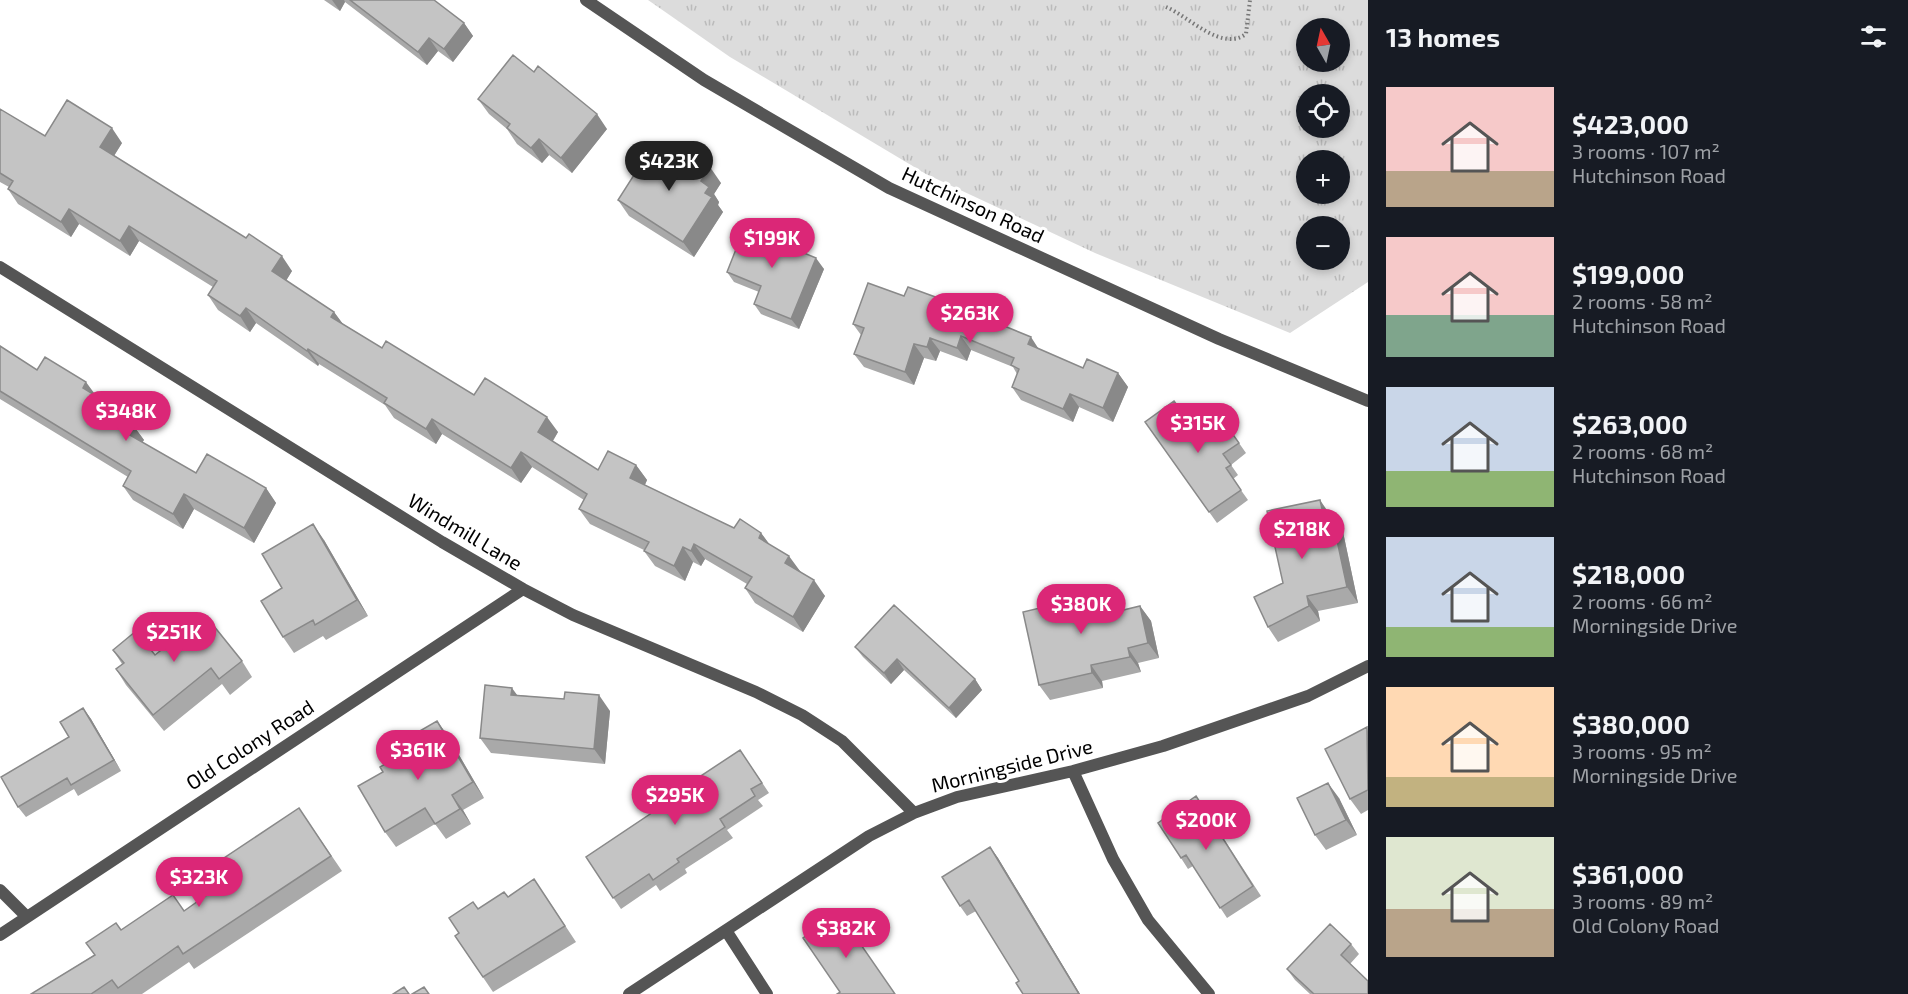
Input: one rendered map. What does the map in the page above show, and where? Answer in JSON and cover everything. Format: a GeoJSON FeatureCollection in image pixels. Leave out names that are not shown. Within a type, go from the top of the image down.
{"type":"FeatureCollection","features":[{"type":"Feature","properties":{"kind":"street","name":"Hutchinson Road"},"geometry":{"type":"LineString","coordinates":[[586,0],[704,80],[889,188],[1216,338],[1368,401]]}},
{"type":"Feature","properties":{"kind":"street","name":"Windmill Lane"},"geometry":{"type":"LineString","coordinates":[[0,267],[442,542],[523,589],[573,615],[756,692],[802,715],[842,741],[914,813]]}},
{"type":"Feature","properties":{"kind":"street","name":"Old Colony Road"},"geometry":{"type":"LineString","coordinates":[[0,935],[523,589]]}},
{"type":"Feature","properties":{"kind":"street","name":"Morningside Drive"},"geometry":{"type":"LineString","coordinates":[[629,994],[727,932],[869,836],[914,813],[957,797],[1073,771],[1163,746],[1308,696],[1368,666]]}},
{"type":"Feature","properties":{"kind":"street"},"geometry":{"type":"LineString","coordinates":[[1073,771],[1113,859],[1148,920],[1209,994]]}},
{"type":"Feature","properties":{"kind":"street"},"geometry":{"type":"LineString","coordinates":[[0,890],[26,916]]}},
{"type":"Feature","properties":{"kind":"street"},"geometry":{"type":"LineString","coordinates":[[727,932],[766,994]]}},
{"type":"Feature","properties":{"kind":"path"},"geometry":{"type":"LineString","coordinates":[[1166,7],[1227,41],[1239,39],[1246,34],[1250,0]]}},
{"type":"Feature","properties":{"kind":"green space"},"geometry":{"type":"Polygon","coordinates":[[[648,0],[1368,0],[1368,282],[1290,333],[1095,253],[926,174],[730,57],[648,0]]]}},
{"type":"Feature","properties":{"kind":"building"},"geometry":{"type":"Polygon","coordinates":[[[350,0],[434,0],[464,23],[444,49],[429,38],[418,52],[350,0]]]}},
{"type":"Feature","properties":{"kind":"building"},"geometry":{"type":"Polygon","coordinates":[[[513,55],[534,72],[538,66],[597,114],[561,158],[539,139],[531,148],[507,128],[510,124],[478,99],[513,55]]]}},
{"type":"Feature","properties":{"kind":"building"},"geometry":{"type":"Polygon","coordinates":[[[67,100],[112,128],[100,147],[246,238],[249,234],[282,256],[272,271],[334,312],[331,317],[382,348],[386,341],[474,395],[485,378],[547,417],[538,432],[598,470],[608,451],[636,465],[630,478],[734,528],[740,519],[761,533],[759,538],[789,556],[785,563],[814,580],[793,617],[745,588],[752,577],[694,544],[691,551],[683,547],[674,566],[644,551],[649,542],[579,509],[587,494],[521,452],[511,468],[432,419],[426,429],[384,403],[387,398],[308,349],[307,351],[246,308],[240,316],[208,295],[217,281],[129,226],[120,241],[69,209],[61,222],[8,189],[13,181],[0,173],[0,109],[45,136],[67,100]]]}},
{"type":"Feature","properties":{"kind":"building"},"geometry":{"type":"Polygon","coordinates":[[[680,147],[710,167],[701,181],[709,187],[705,193],[712,197],[683,242],[618,200],[648,153],[656,159],[660,152],[672,160],[680,147]]]}},
{"type":"Feature","properties":{"kind":"building"},"geometry":{"type":"Polygon","coordinates":[[[746,224],[794,243],[792,248],[816,258],[791,319],[754,304],[761,286],[727,272],[746,224]]]}},
{"type":"Feature","properties":{"kind":"building"},"geometry":{"type":"Polygon","coordinates":[[[868,283],[904,296],[908,287],[971,310],[970,312],[1031,337],[1028,344],[1083,368],[1087,359],[1118,373],[1103,408],[1070,394],[1063,409],[1012,387],[1019,369],[1011,365],[1014,358],[961,336],[957,348],[930,338],[927,347],[914,344],[905,372],[854,354],[864,328],[853,324],[868,283]]]}},
{"type":"Feature","properties":{"kind":"building"},"geometry":{"type":"Polygon","coordinates":[[[0,346],[37,370],[45,357],[86,382],[83,388],[124,413],[122,418],[134,425],[128,434],[196,473],[207,454],[266,488],[244,528],[184,494],[173,514],[123,486],[131,471],[0,391],[0,346]]]}},
{"type":"Feature","properties":{"kind":"building"},"geometry":{"type":"Polygon","coordinates":[[[1174,401],[1199,436],[1222,419],[1239,443],[1223,454],[1231,465],[1226,468],[1241,490],[1209,512],[1145,422],[1174,401]]]}},
{"type":"Feature","properties":{"kind":"building"},"geometry":{"type":"Polygon","coordinates":[[[1320,500],[1324,518],[1332,517],[1347,587],[1307,596],[1309,606],[1268,627],[1254,597],[1283,583],[1267,511],[1320,500]]]}},
{"type":"Feature","properties":{"kind":"building"},"geometry":{"type":"Polygon","coordinates":[[[313,524],[357,600],[315,625],[313,620],[283,637],[261,601],[282,588],[262,554],[313,524]]]}},
{"type":"Feature","properties":{"kind":"building"},"geometry":{"type":"Polygon","coordinates":[[[1105,586],[1111,613],[1140,606],[1148,643],[1128,648],[1130,657],[1091,665],[1092,673],[1039,685],[1023,612],[1061,603],[1060,596],[1105,586]]]}},
{"type":"Feature","properties":{"kind":"building"},"geometry":{"type":"Polygon","coordinates":[[[894,605],[975,679],[949,708],[897,659],[884,673],[855,647],[894,605]]]}},
{"type":"Feature","properties":{"kind":"building"},"geometry":{"type":"Polygon","coordinates":[[[205,615],[242,661],[219,679],[211,668],[153,715],[116,669],[124,663],[113,650],[136,631],[155,655],[205,615]]]}},
{"type":"Feature","properties":{"kind":"building"},"geometry":{"type":"Polygon","coordinates":[[[485,685],[512,688],[511,695],[564,699],[565,692],[599,695],[594,749],[480,738],[485,685]]]}},
{"type":"Feature","properties":{"kind":"building"},"geometry":{"type":"Polygon","coordinates":[[[83,708],[114,760],[71,785],[67,778],[18,807],[1,777],[69,737],[60,722],[83,708]]]}},
{"type":"Feature","properties":{"kind":"building"},"geometry":{"type":"Polygon","coordinates":[[[437,721],[473,782],[452,795],[460,809],[435,824],[425,808],[385,832],[358,786],[383,772],[380,767],[416,746],[411,736],[437,721]]]}},
{"type":"Feature","properties":{"kind":"building"},"geometry":{"type":"Polygon","coordinates":[[[1367,727],[1368,790],[1350,799],[1325,749],[1367,727]]]}},
{"type":"Feature","properties":{"kind":"building"},"geometry":{"type":"Polygon","coordinates":[[[740,750],[762,783],[751,789],[755,796],[720,819],[725,827],[677,859],[679,862],[653,880],[649,874],[613,898],[586,857],[668,802],[666,799],[740,750]]]}},
{"type":"Feature","properties":{"kind":"building"},"geometry":{"type":"Polygon","coordinates":[[[1328,783],[1346,820],[1315,835],[1297,798],[1328,783]]]}},
{"type":"Feature","properties":{"kind":"building"},"geometry":{"type":"Polygon","coordinates":[[[1196,796],[1253,886],[1220,908],[1186,855],[1181,858],[1158,823],[1196,796]]]}},
{"type":"Feature","properties":{"kind":"building"},"geometry":{"type":"Polygon","coordinates":[[[299,808],[331,856],[183,954],[178,946],[118,988],[112,980],[91,994],[31,994],[95,955],[86,943],[116,923],[121,930],[173,895],[184,911],[229,879],[218,862],[299,808]]]}},
{"type":"Feature","properties":{"kind":"building"},"geometry":{"type":"Polygon","coordinates":[[[990,847],[1079,994],[1023,994],[1016,983],[1019,981],[969,900],[960,906],[942,877],[990,847]]]}},
{"type":"Feature","properties":{"kind":"building"},"geometry":{"type":"Polygon","coordinates":[[[534,879],[565,926],[483,977],[455,936],[459,933],[449,918],[473,902],[478,909],[504,892],[508,897],[534,879]]]}},
{"type":"Feature","properties":{"kind":"building"},"geometry":{"type":"Polygon","coordinates":[[[839,913],[895,994],[837,994],[840,992],[803,938],[839,913]]]}},
{"type":"Feature","properties":{"kind":"building"},"geometry":{"type":"Polygon","coordinates":[[[1330,924],[1351,944],[1341,955],[1368,981],[1368,994],[1314,994],[1287,969],[1330,924]]]}},
{"type":"Feature","properties":{"kind":"building"},"geometry":{"type":"Polygon","coordinates":[[[404,987],[409,994],[393,994],[404,987]]]}},
{"type":"Feature","properties":{"kind":"building"},"geometry":{"type":"Polygon","coordinates":[[[424,987],[429,994],[412,994],[424,987]]]}}]}
